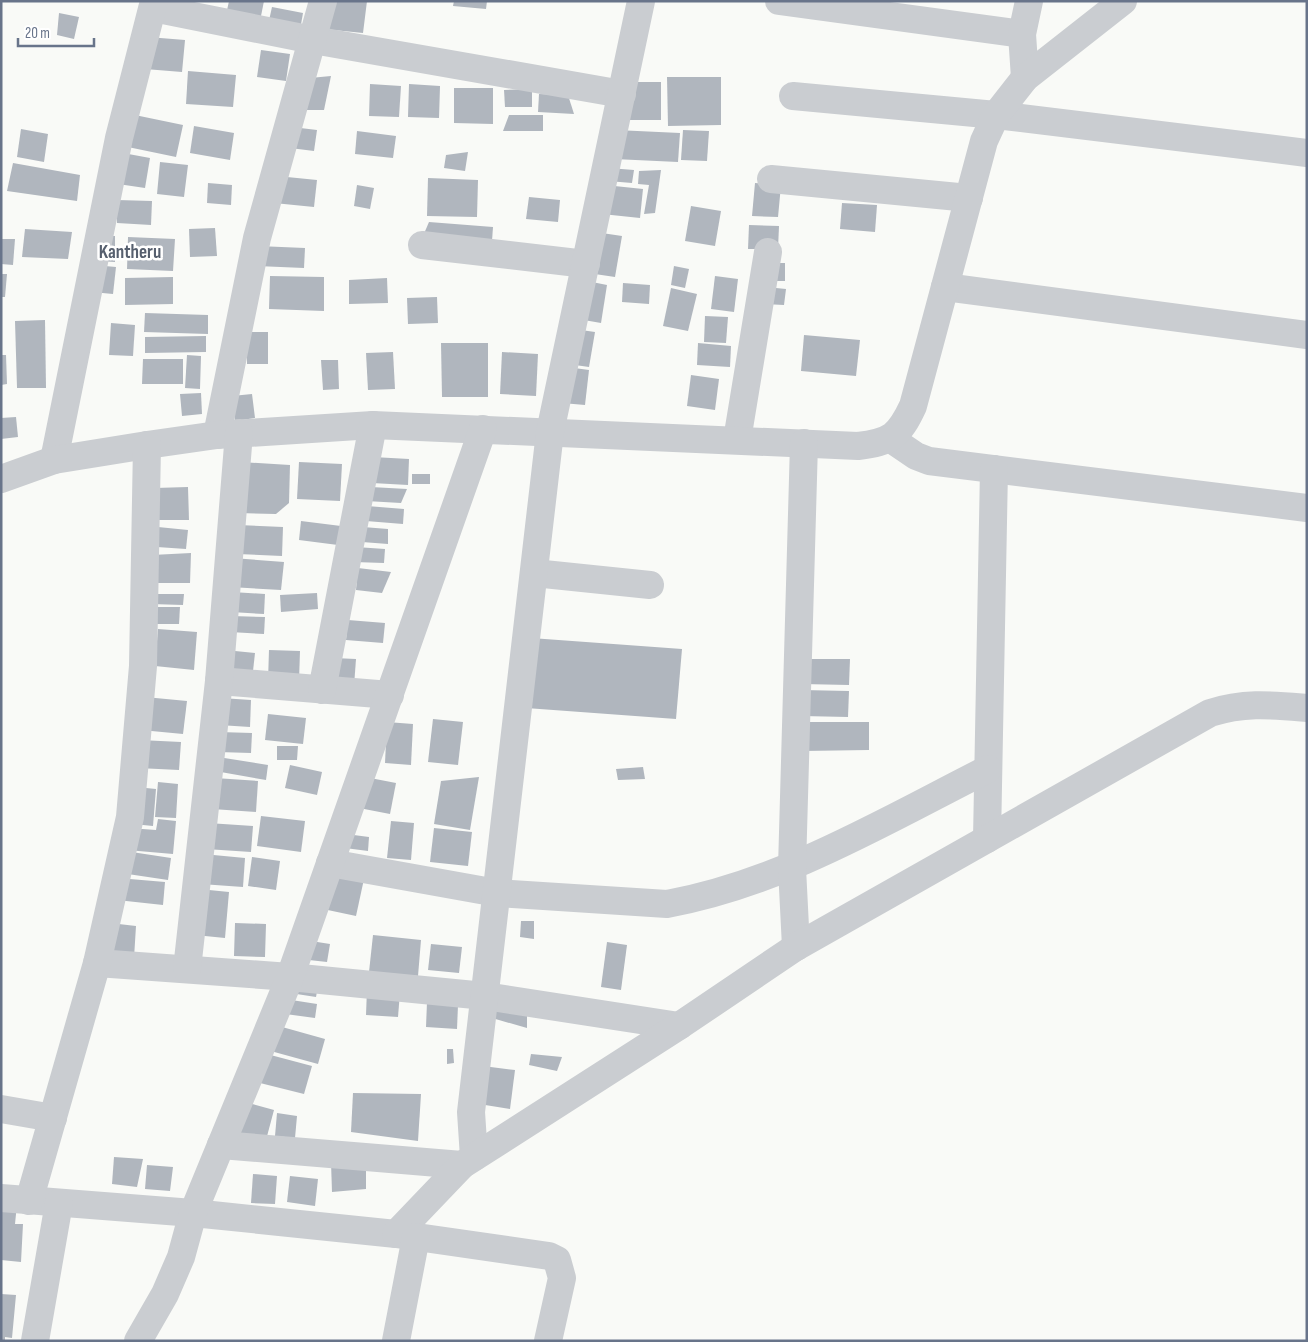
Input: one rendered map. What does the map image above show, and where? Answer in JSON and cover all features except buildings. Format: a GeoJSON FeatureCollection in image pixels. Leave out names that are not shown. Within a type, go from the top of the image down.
{"type":"FeatureCollection","features":[{"type":"Feature","properties":{"kind":"street"},"geometry":{"type":"LineString","coordinates":[[187,969],[219,681],[228,434],[257,238],[323,1]]}},
{"type":"Feature","properties":{"kind":"street"},"geometry":{"type":"LineString","coordinates":[[468,1161],[471,1112],[550,432],[641,1]]}},
{"type":"Feature","properties":{"kind":"street"},"geometry":{"type":"LineString","coordinates":[[779,1],[1022,34]]}},
{"type":"Feature","properties":{"kind":"street"},"geometry":{"type":"LineString","coordinates":[[1025,78],[1022,34],[1030,1]]}},
{"type":"Feature","properties":{"kind":"street"},"geometry":{"type":"LineString","coordinates":[[1,479],[54,460],[147,445],[228,434],[373,425],[858,446],[891,439],[904,426],[913,406],[984,141],[996,115],[1025,78],[1123,1]]}},
{"type":"Feature","properties":{"kind":"street"},"geometry":{"type":"LineString","coordinates":[[54,460],[119,138],[153,4],[313,40],[622,94]]}},
{"type":"Feature","properties":{"kind":"street"},"geometry":{"type":"LineString","coordinates":[[793,96],[996,115],[1307,154]]}},
{"type":"Feature","properties":{"kind":"street"},"geometry":{"type":"LineString","coordinates":[[771,179],[969,198]]}},
{"type":"Feature","properties":{"kind":"street"},"geometry":{"type":"LineString","coordinates":[[422,245],[586,264]]}},
{"type":"Feature","properties":{"kind":"street"},"geometry":{"type":"LineString","coordinates":[[737,440],[768,252]]}},
{"type":"Feature","properties":{"kind":"street"},"geometry":{"type":"LineString","coordinates":[[945,287],[1307,335]]}},
{"type":"Feature","properties":{"kind":"street"},"geometry":{"type":"LineString","coordinates":[[322,690],[373,425]]}},
{"type":"Feature","properties":{"kind":"street"},"geometry":{"type":"LineString","coordinates":[[138,1341],[165,1294],[181,1257],[193,1213],[290,977],[483,429]]}},
{"type":"Feature","properties":{"kind":"street"},"geometry":{"type":"LineString","coordinates":[[891,439],[916,456],[928,461],[1307,508]]}},
{"type":"Feature","properties":{"kind":"street"},"geometry":{"type":"LineString","coordinates":[[796,947],[792,868],[804,443]]}},
{"type":"Feature","properties":{"kind":"street"},"geometry":{"type":"LineString","coordinates":[[29,1201],[97,963],[130,817],[143,666],[147,445]]}},
{"type":"Feature","properties":{"kind":"street"},"geometry":{"type":"LineString","coordinates":[[986,839],[994,469]]}},
{"type":"Feature","properties":{"kind":"street"},"geometry":{"type":"LineString","coordinates":[[534,573],[650,586]]}},
{"type":"Feature","properties":{"kind":"street"},"geometry":{"type":"LineString","coordinates":[[219,681],[390,694]]}},
{"type":"Feature","properties":{"kind":"street"},"geometry":{"type":"LineString","coordinates":[[396,1341],[406,1235],[468,1161],[678,1026],[796,947],[1210,713],[1232,706],[1251,704],[1307,708]]}},
{"type":"Feature","properties":{"kind":"street"},"geometry":{"type":"LineString","coordinates":[[330,864],[497,893],[667,904],[689,900],[792,868],[988,769]]}},
{"type":"Feature","properties":{"kind":"street"},"geometry":{"type":"LineString","coordinates":[[97,963],[290,977],[485,996],[678,1026]]}},
{"type":"Feature","properties":{"kind":"street"},"geometry":{"type":"LineString","coordinates":[[1,1109],[53,1118]]}},
{"type":"Feature","properties":{"kind":"street"},"geometry":{"type":"LineString","coordinates":[[221,1145],[468,1161]]}},
{"type":"Feature","properties":{"kind":"street"},"geometry":{"type":"LineString","coordinates":[[1,1198],[193,1213],[406,1235],[549,1256],[557,1260],[562,1278],[548,1341]]}},
{"type":"Feature","properties":{"kind":"street"},"geometry":{"type":"LineString","coordinates":[[35,1341],[59,1203]]}},
{"type":"Feature","properties":{"kind":"district","name":"Kantheru"},"geometry":{"type":"Point","coordinates":[130,252]}}]}
